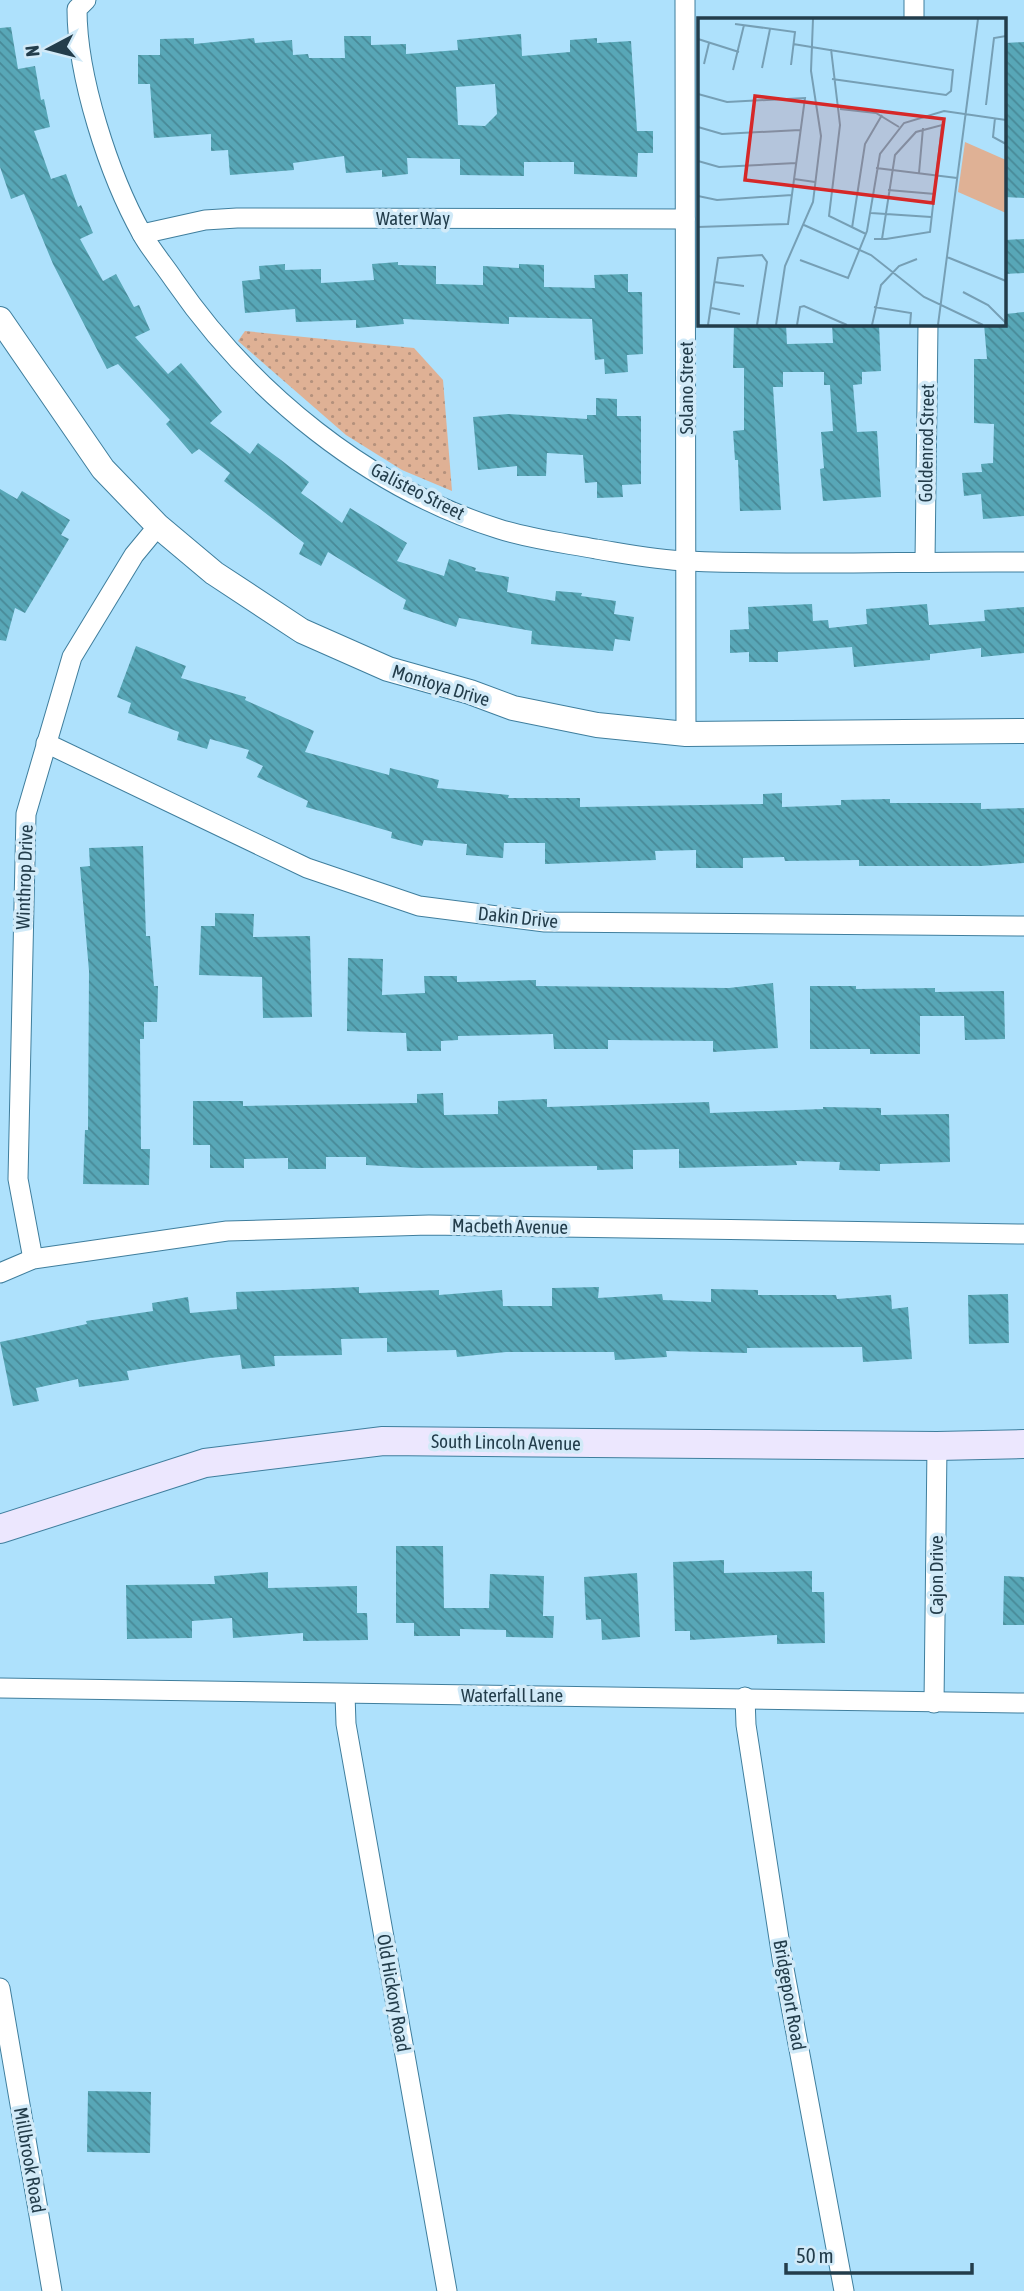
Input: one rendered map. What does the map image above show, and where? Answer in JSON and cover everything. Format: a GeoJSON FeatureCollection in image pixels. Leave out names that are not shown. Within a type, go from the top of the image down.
{"type":"FeatureCollection","features":[{"type":"Feature","properties":{"kind":"main road","name":"South Lincoln Avenue"},"geometry":{"type":"LineString","coordinates":[[0,1529],[205,1463],[383,1441],[937,1447],[1024,1444]]}},
{"type":"Feature","properties":{"kind":"street","name":"Solano Street"},"geometry":{"type":"LineString","coordinates":[[685,0],[686,734]]}},
{"type":"Feature","properties":{"kind":"street"},"geometry":{"type":"LineString","coordinates":[[914,0],[914,18]]}},
{"type":"Feature","properties":{"kind":"street","name":"Galisteo Street"},"geometry":{"type":"LineString","coordinates":[[82,5],[77,45],[96,120],[142,234],[194,309],[251,374],[315,429],[379,474],[419,496],[499,530],[649,558],[687,561],[1024,562]]}},
{"type":"Feature","properties":{"kind":"street","name":"Water Way"},"geometry":{"type":"LineString","coordinates":[[142,234],[205,219],[237,218],[685,219]]}},
{"type":"Feature","properties":{"kind":"street","name":"Montoya Drive"},"geometry":{"type":"LineString","coordinates":[[0,319],[103,469],[158,526],[215,573],[302,631],[388,669],[470,692],[513,708],[597,725],[686,734],[1024,731]]}},
{"type":"Feature","properties":{"kind":"street","name":"Goldenrod Street"},"geometry":{"type":"LineString","coordinates":[[925,561],[928,326]]}},
{"type":"Feature","properties":{"kind":"street","name":"Winthrop Drive"},"geometry":{"type":"LineString","coordinates":[[33,1259],[18,1179],[26,814],[72,657],[134,555],[158,526]]}},
{"type":"Feature","properties":{"kind":"street","name":"Dakin Drive"},"geometry":{"type":"LineString","coordinates":[[46,743],[307,867],[419,906],[545,922],[1024,926]]}},
{"type":"Feature","properties":{"kind":"street","name":"Macbeth Avenue"},"geometry":{"type":"LineString","coordinates":[[0,1273],[33,1259],[227,1231],[429,1225],[1024,1234]]}},
{"type":"Feature","properties":{"kind":"street","name":"Cajon Drive"},"geometry":{"type":"LineString","coordinates":[[934,1703],[937,1447]]}},
{"type":"Feature","properties":{"kind":"street","name":"Waterfall Lane"},"geometry":{"type":"LineString","coordinates":[[0,1688],[1024,1703]]}},
{"type":"Feature","properties":{"kind":"street","name":"Old Hickory Road"},"geometry":{"type":"LineString","coordinates":[[345,1694],[346,1724],[447,2291]]}},
{"type":"Feature","properties":{"kind":"street","name":"Bridgeport Road"},"geometry":{"type":"LineString","coordinates":[[746,1697],[748,1739],[782,1958],[844,2291]]}},
{"type":"Feature","properties":{"kind":"street","name":"Millbrook Road"},"geometry":{"type":"LineString","coordinates":[[0,1988],[52,2291]]}},
{"type":"Feature","properties":{"kind":"shaded area"},"geometry":{"type":"Polygon","coordinates":[[[245,331],[414,348],[443,380],[452,491],[402,470],[346,435],[238,341],[245,331]]]}},
{"type":"Feature","properties":{"kind":"building"},"geometry":{"type":"Polygon","coordinates":[[[11,27],[18,69],[35,66],[41,100],[44,99],[50,127],[34,131],[51,179],[66,174],[78,207],[81,205],[93,233],[80,239],[103,281],[116,274],[134,307],[139,305],[150,330],[135,337],[168,374],[181,363],[222,412],[210,423],[250,454],[258,443],[281,460],[309,482],[301,493],[342,523],[350,508],[407,543],[397,561],[444,576],[449,559],[476,568],[475,571],[509,577],[507,592],[555,601],[556,591],[582,593],[581,596],[616,601],[614,614],[634,617],[630,641],[615,639],[613,651],[531,644],[532,631],[459,618],[456,627],[403,609],[406,600],[328,552],[321,566],[299,554],[304,543],[224,481],[230,473],[199,449],[192,454],[166,424],[170,420],[118,364],[107,369],[53,264],[24,194],[11,199],[0,167],[0,28],[11,27]]]}},
{"type":"Feature","properties":{"kind":"building"},"geometry":{"type":"Polygon","coordinates":[[[521,34],[522,56],[570,52],[570,40],[597,38],[597,43],[631,41],[637,131],[653,131],[653,153],[638,153],[637,177],[574,174],[574,162],[524,162],[524,176],[460,175],[460,159],[407,158],[408,174],[382,177],[382,170],[346,173],[344,156],[293,163],[294,170],[230,175],[228,150],[211,151],[211,134],[154,138],[150,84],[138,84],[138,55],[160,55],[160,39],[194,38],[194,44],[254,38],[255,43],[292,40],[293,55],[308,54],[309,58],[345,58],[344,36],[371,36],[371,45],[406,44],[406,54],[458,50],[457,40],[521,34]],[[495,84],[456,87],[458,125],[485,126],[497,114],[495,84]]]}},
{"type":"Feature","properties":{"kind":"building"},"geometry":{"type":"Polygon","coordinates":[[[1024,42],[1024,198],[1006,197],[1006,43],[1024,42]]]}},
{"type":"Feature","properties":{"kind":"building"},"geometry":{"type":"Polygon","coordinates":[[[1024,239],[1024,273],[1006,274],[1006,240],[1024,239]]]}},
{"type":"Feature","properties":{"kind":"building"},"geometry":{"type":"Polygon","coordinates":[[[398,262],[398,265],[436,266],[436,284],[483,285],[483,266],[519,268],[519,264],[544,265],[544,287],[595,288],[594,275],[628,274],[628,292],[642,292],[643,354],[627,355],[628,372],[605,374],[604,359],[595,360],[592,319],[509,317],[509,324],[403,319],[404,324],[356,328],[356,320],[296,322],[295,309],[245,313],[242,281],[260,279],[259,266],[285,264],[285,270],[321,269],[321,283],[374,280],[372,264],[398,262]]]}},
{"type":"Feature","properties":{"kind":"building"},"geometry":{"type":"Polygon","coordinates":[[[1024,312],[1024,516],[983,519],[981,494],[964,496],[962,473],[982,472],[981,464],[993,463],[994,424],[974,423],[974,359],[987,359],[984,326],[1006,326],[1006,314],[1024,312]]]}},
{"type":"Feature","properties":{"kind":"building"},"geometry":{"type":"Polygon","coordinates":[[[734,326],[786,326],[787,344],[833,343],[832,326],[879,326],[881,371],[862,372],[862,384],[853,385],[857,432],[877,431],[881,497],[823,501],[821,432],[833,431],[830,385],[824,385],[824,372],[783,372],[783,387],[773,387],[781,510],[740,511],[738,460],[735,460],[733,431],[744,430],[744,368],[733,368],[734,326]]]}},
{"type":"Feature","properties":{"kind":"building"},"geometry":{"type":"Polygon","coordinates":[[[596,398],[617,399],[617,416],[641,416],[641,484],[622,485],[623,497],[597,498],[597,482],[585,483],[583,455],[547,453],[546,476],[517,476],[517,466],[478,470],[473,417],[508,414],[587,419],[587,415],[596,415],[596,398]]]}},
{"type":"Feature","properties":{"kind":"building"},"geometry":{"type":"Polygon","coordinates":[[[0,489],[17,499],[22,491],[70,520],[61,535],[69,539],[25,613],[15,608],[6,641],[0,640],[0,489]]]}},
{"type":"Feature","properties":{"kind":"building"},"geometry":{"type":"Polygon","coordinates":[[[812,604],[813,621],[828,620],[829,628],[867,624],[866,609],[927,604],[929,625],[985,621],[984,610],[1024,607],[1024,653],[981,657],[981,648],[930,654],[930,660],[854,667],[852,647],[778,652],[778,662],[749,662],[749,652],[730,653],[730,630],[749,629],[748,607],[812,604]]]}},
{"type":"Feature","properties":{"kind":"building"},"geometry":{"type":"Polygon","coordinates":[[[136,646],[186,666],[181,678],[246,697],[245,700],[314,731],[305,752],[389,775],[390,768],[439,780],[437,788],[509,795],[508,798],[580,798],[580,807],[763,804],[763,794],[782,793],[782,807],[841,805],[841,800],[890,799],[890,803],[981,803],[981,809],[1024,808],[1024,863],[981,866],[859,866],[859,860],[785,861],[784,857],[743,858],[743,868],[696,868],[696,850],[655,851],[656,860],[545,864],[545,843],[504,843],[503,858],[466,855],[467,844],[424,840],[422,846],[391,838],[392,832],[306,807],[308,801],[257,777],[263,766],[246,758],[249,750],[210,739],[207,749],[177,740],[179,732],[128,713],[131,703],[117,697],[136,646]]]}},
{"type":"Feature","properties":{"kind":"building"},"geometry":{"type":"Polygon","coordinates":[[[143,846],[146,936],[150,936],[154,986],[158,986],[157,1022],[144,1022],[144,1039],[140,1039],[141,1149],[150,1149],[149,1185],[83,1184],[85,1130],[88,1130],[89,971],[80,867],[90,866],[89,848],[143,846]]]}},
{"type":"Feature","properties":{"kind":"building"},"geometry":{"type":"Polygon","coordinates":[[[215,913],[254,914],[253,937],[310,936],[312,1017],[263,1018],[262,977],[199,975],[201,926],[215,926],[215,913]]]}},
{"type":"Feature","properties":{"kind":"building"},"geometry":{"type":"Polygon","coordinates":[[[348,958],[383,959],[382,995],[425,993],[424,976],[457,976],[457,982],[536,980],[536,986],[729,988],[773,983],[778,1048],[713,1052],[713,1041],[608,1040],[608,1049],[554,1049],[553,1034],[458,1036],[458,1040],[441,1041],[441,1051],[407,1051],[406,1033],[347,1031],[348,958]]]}},
{"type":"Feature","properties":{"kind":"building"},"geometry":{"type":"Polygon","coordinates":[[[810,986],[856,986],[856,989],[935,988],[935,992],[1004,991],[1005,1039],[965,1040],[964,1016],[920,1016],[920,1054],[870,1054],[870,1049],[810,1049],[810,986]]]}},
{"type":"Feature","properties":{"kind":"building"},"geometry":{"type":"Polygon","coordinates":[[[443,1093],[444,1115],[498,1114],[498,1101],[547,1099],[547,1107],[709,1102],[710,1113],[823,1107],[881,1108],[881,1115],[949,1114],[950,1162],[880,1164],[880,1171],[839,1170],[840,1162],[796,1161],[797,1165],[679,1168],[679,1149],[633,1150],[633,1169],[597,1170],[597,1166],[418,1168],[366,1165],[366,1157],[326,1157],[326,1169],[288,1169],[288,1158],[244,1159],[244,1168],[210,1168],[210,1145],[193,1145],[193,1101],[243,1101],[243,1106],[417,1103],[417,1094],[443,1093]]]}},
{"type":"Feature","properties":{"kind":"building"},"geometry":{"type":"Polygon","coordinates":[[[359,1287],[359,1293],[439,1290],[439,1295],[502,1290],[503,1306],[552,1306],[552,1288],[599,1287],[598,1298],[662,1294],[663,1300],[711,1302],[711,1289],[758,1290],[758,1295],[836,1295],[837,1299],[891,1295],[892,1309],[908,1307],[912,1359],[863,1362],[862,1347],[747,1348],[747,1353],[666,1351],[667,1357],[615,1360],[614,1352],[506,1352],[457,1357],[456,1350],[387,1352],[387,1338],[341,1339],[342,1355],[274,1356],[275,1366],[242,1369],[240,1355],[210,1358],[127,1371],[129,1380],[79,1387],[78,1379],[36,1388],[39,1401],[13,1406],[0,1342],[87,1324],[86,1321],[153,1311],[152,1303],[188,1297],[190,1313],[237,1309],[236,1292],[359,1287]]]}},
{"type":"Feature","properties":{"kind":"building"},"geometry":{"type":"Polygon","coordinates":[[[1008,1294],[1009,1343],[969,1344],[968,1295],[1008,1294]]]}},
{"type":"Feature","properties":{"kind":"building"},"geometry":{"type":"Polygon","coordinates":[[[396,1546],[443,1546],[444,1608],[489,1608],[490,1574],[544,1576],[543,1616],[554,1616],[553,1638],[506,1637],[506,1630],[460,1629],[460,1636],[414,1636],[414,1623],[396,1623],[396,1546]]]}},
{"type":"Feature","properties":{"kind":"building"},"geometry":{"type":"Polygon","coordinates":[[[724,1560],[724,1573],[812,1571],[812,1592],[824,1592],[825,1643],[777,1644],[777,1635],[690,1640],[690,1631],[675,1631],[673,1562],[724,1560]]]}},
{"type":"Feature","properties":{"kind":"building"},"geometry":{"type":"Polygon","coordinates":[[[268,1572],[268,1588],[357,1586],[357,1613],[367,1613],[368,1640],[303,1641],[303,1633],[233,1638],[232,1618],[192,1621],[192,1638],[127,1639],[126,1585],[215,1584],[214,1576],[268,1572]]]}},
{"type":"Feature","properties":{"kind":"building"},"geometry":{"type":"Polygon","coordinates":[[[637,1573],[640,1637],[602,1640],[601,1619],[586,1620],[584,1577],[637,1573]]]}},
{"type":"Feature","properties":{"kind":"building"},"geometry":{"type":"Polygon","coordinates":[[[1004,1576],[1024,1577],[1024,1625],[1003,1625],[1004,1576]]]}},
{"type":"Feature","properties":{"kind":"building"},"geometry":{"type":"Polygon","coordinates":[[[88,2091],[151,2092],[150,2153],[87,2152],[88,2091]]]}}]}
